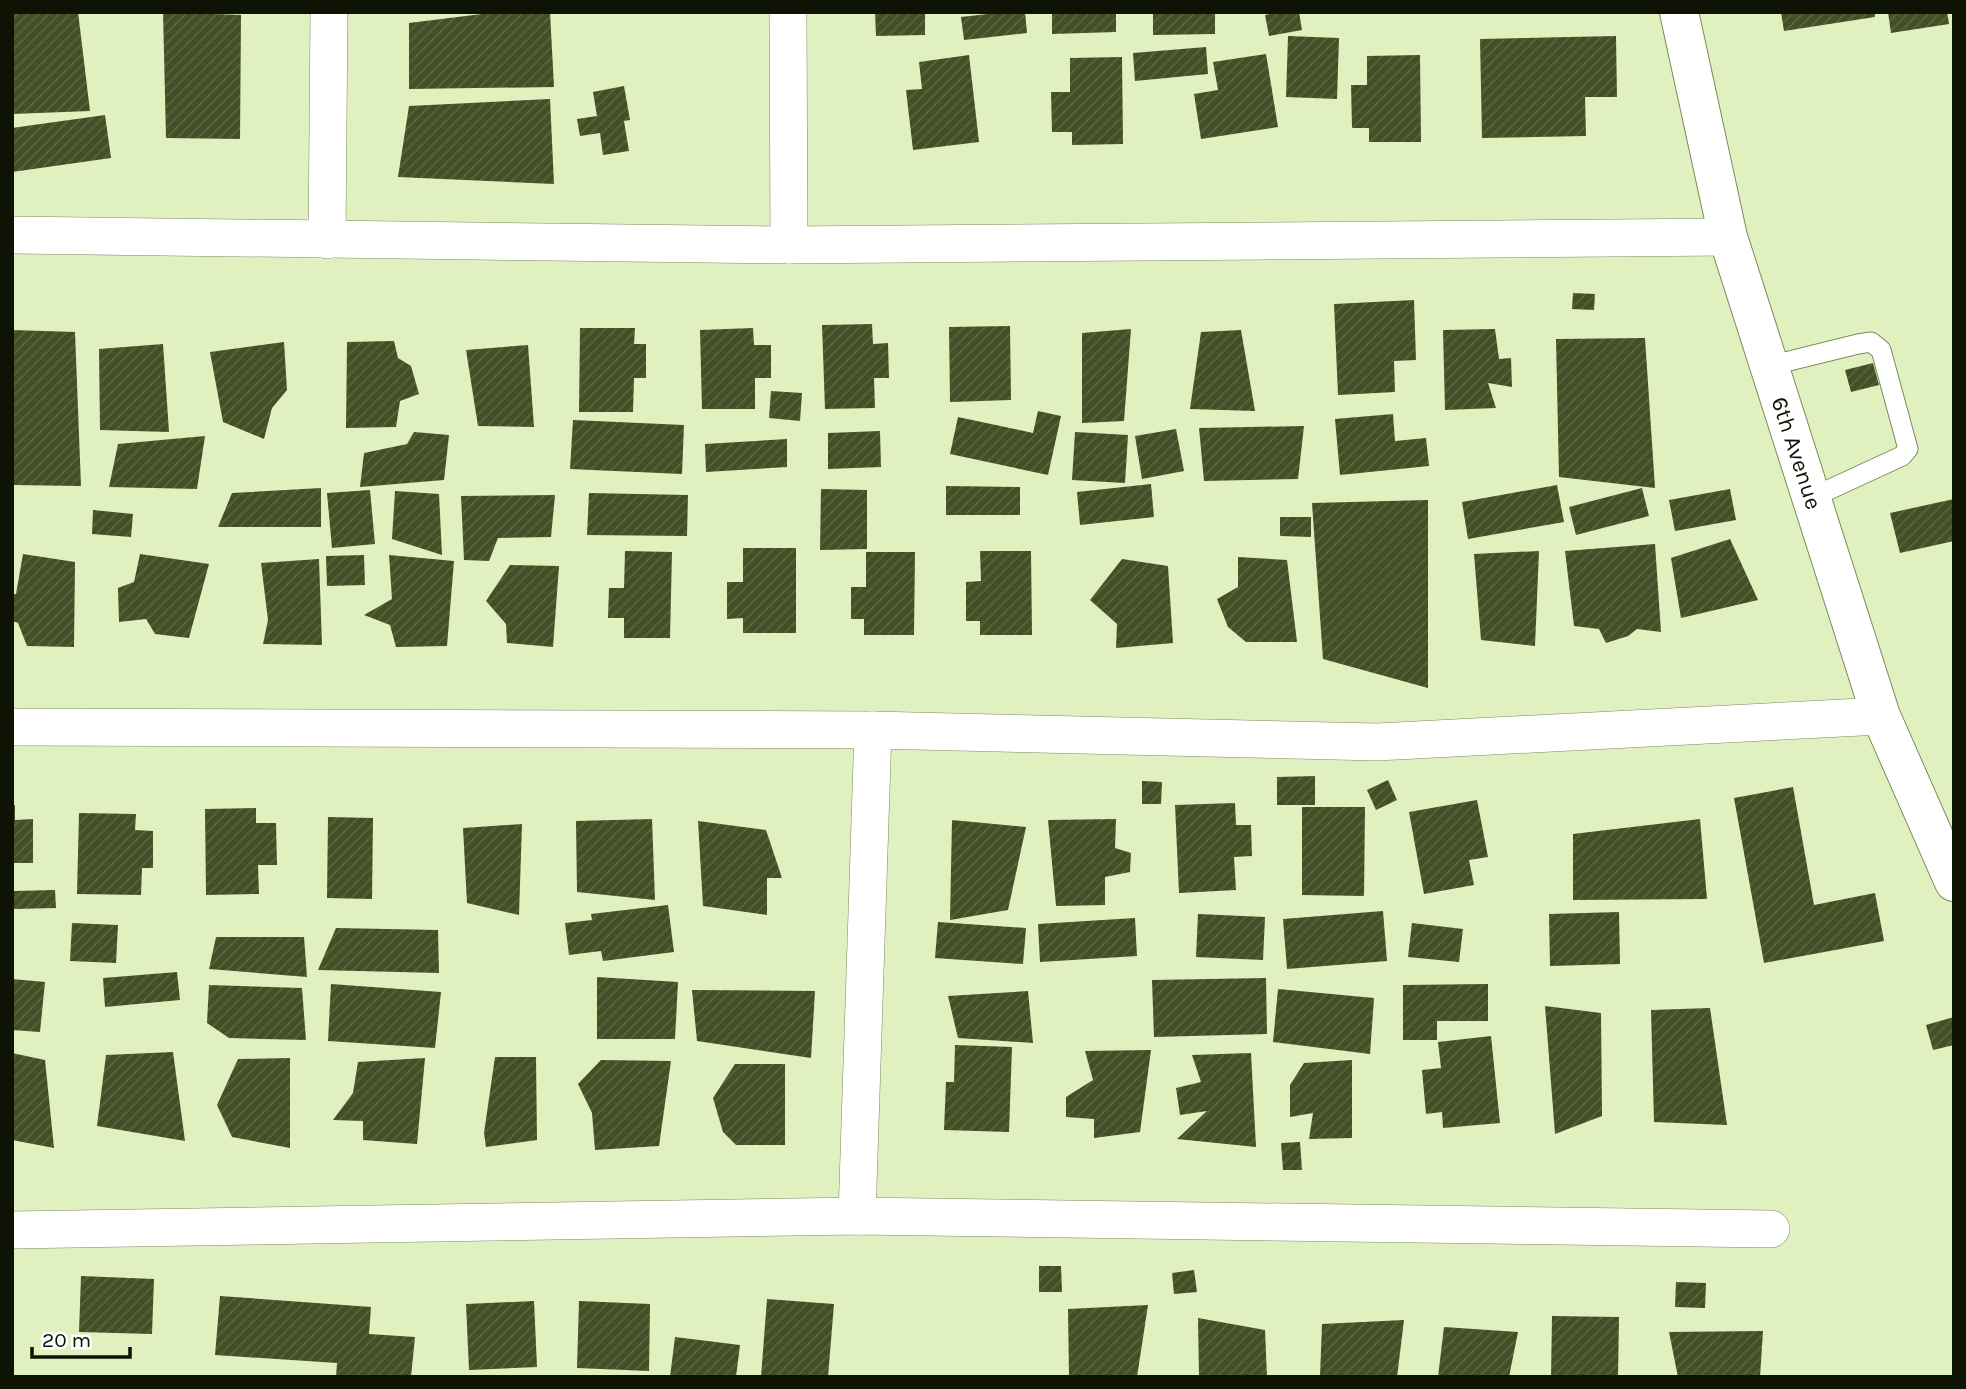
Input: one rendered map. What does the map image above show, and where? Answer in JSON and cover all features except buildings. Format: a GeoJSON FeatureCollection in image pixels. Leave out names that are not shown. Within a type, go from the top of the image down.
{"type":"FeatureCollection","features":[{"type":"Feature","properties":{"kind":"street"},"geometry":{"type":"LineString","coordinates":[[327,240],[328,12]]}},
{"type":"Feature","properties":{"kind":"street"},"geometry":{"type":"LineString","coordinates":[[788,12],[789,245]]}},
{"type":"Feature","properties":{"kind":"street","name":"6th Avenue"},"geometry":{"type":"LineString","coordinates":[[1679,12],[1728,237],[1881,716],[1954,882]]}},
{"type":"Feature","properties":{"kind":"street"},"geometry":{"type":"LineString","coordinates":[[12,235],[789,245],[1728,237]]}},
{"type":"Feature","properties":{"kind":"street"},"geometry":{"type":"LineString","coordinates":[[12,727],[873,730],[1377,743],[1881,716]]}},
{"type":"Feature","properties":{"kind":"street"},"geometry":{"type":"LineString","coordinates":[[857,1216],[873,730]]}},
{"type":"Feature","properties":{"kind":"street"},"geometry":{"type":"LineString","coordinates":[[12,1230],[857,1216],[1771,1229]]}},
{"type":"Feature","properties":{"kind":"lane"},"geometry":{"type":"LineString","coordinates":[[1769,366],[1871,342],[1881,350],[1908,449],[1902,456],[1811,498]]}}]}
